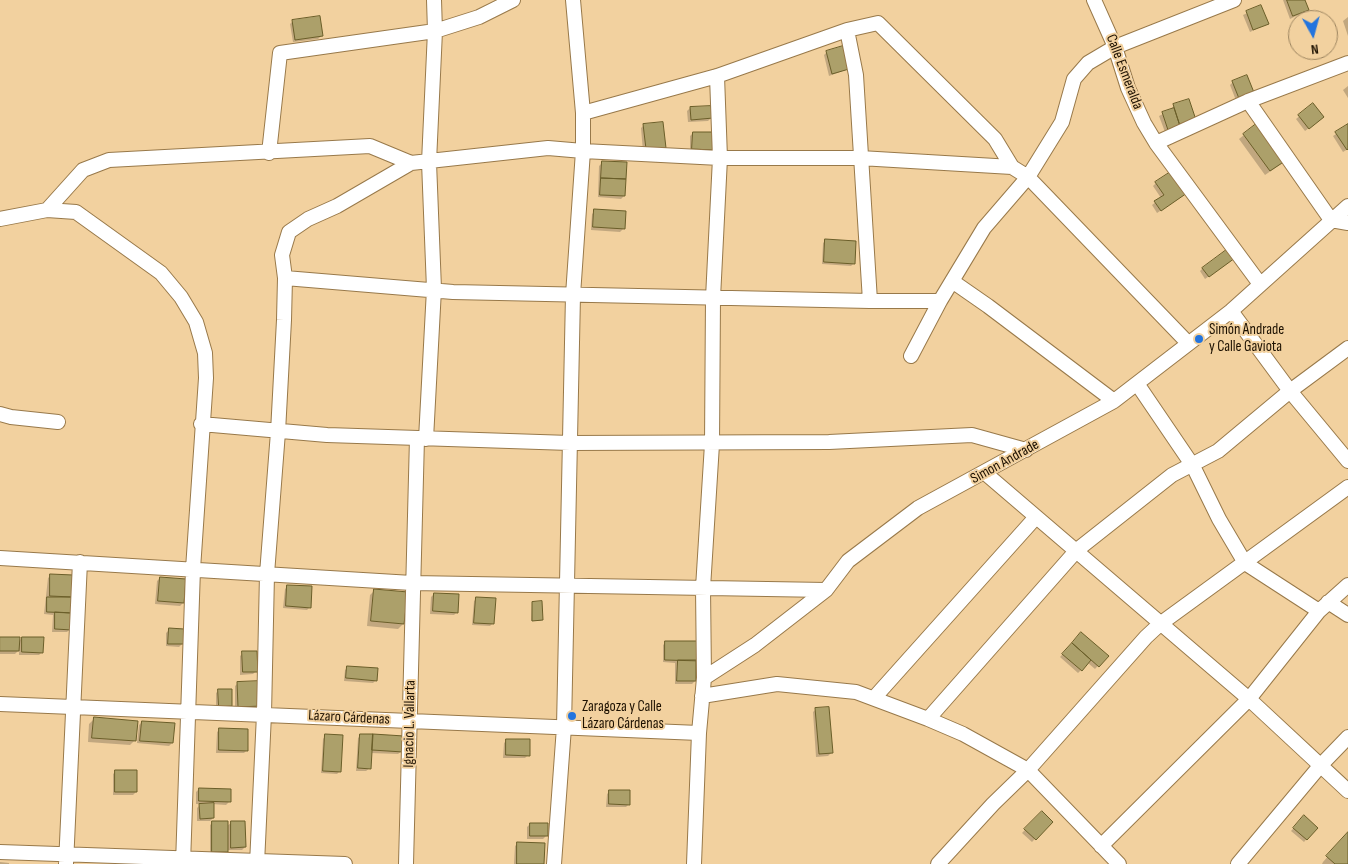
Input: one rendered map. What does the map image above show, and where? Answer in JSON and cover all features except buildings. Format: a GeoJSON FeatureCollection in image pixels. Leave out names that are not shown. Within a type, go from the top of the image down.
{"type":"FeatureCollection","features":[{"type":"Feature","properties":{"kind":"street","name":"Ignacio L. Vallarta"},"geometry":{"type":"LineString","coordinates":[[406,864],[411,720],[412,583],[434,289],[429,162],[435,31],[434,0]]}},
{"type":"Feature","properties":{"kind":"street"},"geometry":{"type":"LineString","coordinates":[[269,153],[280,52],[435,31],[479,18],[513,0]]}},
{"type":"Feature","properties":{"kind":"street"},"geometry":{"type":"LineString","coordinates":[[554,864],[564,727],[573,295],[583,151],[583,113],[572,0]]}},
{"type":"Feature","properties":{"kind":"street","name":"Calle Esmeralda"},"geometry":{"type":"LineString","coordinates":[[1094,0],[1115,46],[1128,88],[1144,123],[1156,143],[1260,284]]}},
{"type":"Feature","properties":{"kind":"street"},"geometry":{"type":"LineString","coordinates":[[910,356],[940,301],[984,228],[1028,177],[1062,122],[1074,79],[1088,62],[1115,46],[1234,0]]}},
{"type":"Feature","properties":{"kind":"street"},"geometry":{"type":"LineString","coordinates":[[583,113],[717,76],[847,30],[878,23],[995,138],[1012,167],[1028,177],[1188,343]]}},
{"type":"Feature","properties":{"kind":"street"},"geometry":{"type":"LineString","coordinates":[[847,30],[856,75],[870,302]]}},
{"type":"Feature","properties":{"kind":"street"},"geometry":{"type":"LineString","coordinates":[[1156,143],[1248,101],[1348,63]]}},
{"type":"Feature","properties":{"kind":"street"},"geometry":{"type":"LineString","coordinates":[[694,864],[699,733],[704,678],[703,588],[712,444],[713,298],[720,158],[717,76]]}},
{"type":"Feature","properties":{"kind":"street"},"geometry":{"type":"LineString","coordinates":[[1248,101],[1331,220],[1348,223]]}},
{"type":"Feature","properties":{"kind":"street"},"geometry":{"type":"LineString","coordinates":[[47,210],[83,170],[109,160],[269,153],[370,146],[411,163],[548,148],[720,158],[860,158],[1012,167]]}},
{"type":"Feature","properties":{"kind":"street"},"geometry":{"type":"LineString","coordinates":[[257,863],[264,714],[267,574],[278,432],[285,278],[282,255],[290,232],[308,219],[338,206],[411,163]]}},
{"type":"Feature","properties":{"kind":"street","name":"Simon Andrade"},"geometry":{"type":"LineString","coordinates":[[704,678],[755,645],[826,590],[848,561],[918,508],[1114,401],[1138,385],[1188,343],[1231,311],[1348,206]]}},
{"type":"Feature","properties":{"kind":"street"},"geometry":{"type":"LineString","coordinates":[[0,219],[47,210],[76,212],[161,273],[181,298],[196,322],[205,353],[206,378],[193,569],[183,862]]}},
{"type":"Feature","properties":{"kind":"street"},"geometry":{"type":"LineString","coordinates":[[285,278],[434,289],[573,295],[870,302],[940,301]]}},
{"type":"Feature","properties":{"kind":"street"},"geometry":{"type":"LineString","coordinates":[[952,281],[1114,401]]}},
{"type":"Feature","properties":{"kind":"street"},"geometry":{"type":"LineString","coordinates":[[1231,311],[1290,391],[1348,462]]}},
{"type":"Feature","properties":{"kind":"street"},"geometry":{"type":"LineString","coordinates":[[928,719],[1077,550],[1172,476],[1218,451],[1290,391],[1348,348]]}},
{"type":"Feature","properties":{"kind":"street"},"geometry":{"type":"LineString","coordinates":[[1138,385],[1193,466],[1219,519],[1246,562],[1324,607],[1348,615]]}},
{"type":"Feature","properties":{"kind":"street"},"geometry":{"type":"LineString","coordinates":[[0,414],[58,422]]}},
{"type":"Feature","properties":{"kind":"street"},"geometry":{"type":"LineString","coordinates":[[202,424],[278,432],[422,439],[570,443],[712,444],[829,442],[972,435],[1026,450]]}},
{"type":"Feature","properties":{"kind":"street"},"geometry":{"type":"LineString","coordinates":[[985,473],[1249,699],[1348,791]]}},
{"type":"Feature","properties":{"kind":"street"},"geometry":{"type":"LineString","coordinates":[[938,864],[993,804],[1028,770],[1160,624],[1348,487]]}},
{"type":"Feature","properties":{"kind":"street"},"geometry":{"type":"LineString","coordinates":[[874,698],[1036,517]]}},
{"type":"Feature","properties":{"kind":"street"},"geometry":{"type":"LineString","coordinates":[[0,558],[412,583],[826,590]]}},
{"type":"Feature","properties":{"kind":"street"},"geometry":{"type":"LineString","coordinates":[[66,859],[80,562]]}},
{"type":"Feature","properties":{"kind":"street"},"geometry":{"type":"LineString","coordinates":[[1101,846],[1249,699],[1324,607],[1348,585]]}},
{"type":"Feature","properties":{"kind":"street"},"geometry":{"type":"LineString","coordinates":[[702,696],[777,684],[856,692],[928,719],[963,734],[1028,770],[1119,864]]}},
{"type":"Feature","properties":{"kind":"street","name":"Lázaro Cárdenas"},"geometry":{"type":"LineString","coordinates":[[0,704],[699,733]]}},
{"type":"Feature","properties":{"kind":"street"},"geometry":{"type":"LineString","coordinates":[[1238,864],[1320,766],[1348,737]]}},
{"type":"Feature","properties":{"kind":"street"},"geometry":{"type":"LineString","coordinates":[[0,852],[66,859],[345,864]]}},
{"type":"Feature","properties":{"kind":"place","name":"Simón Andrade y Calle Gaviota"},"geometry":{"type":"Point","coordinates":[1199,339]}},
{"type":"Feature","properties":{"kind":"place","name":"Zaragoza y Calle Lázaro Cárdenas"},"geometry":{"type":"Point","coordinates":[572,716]}}]}
